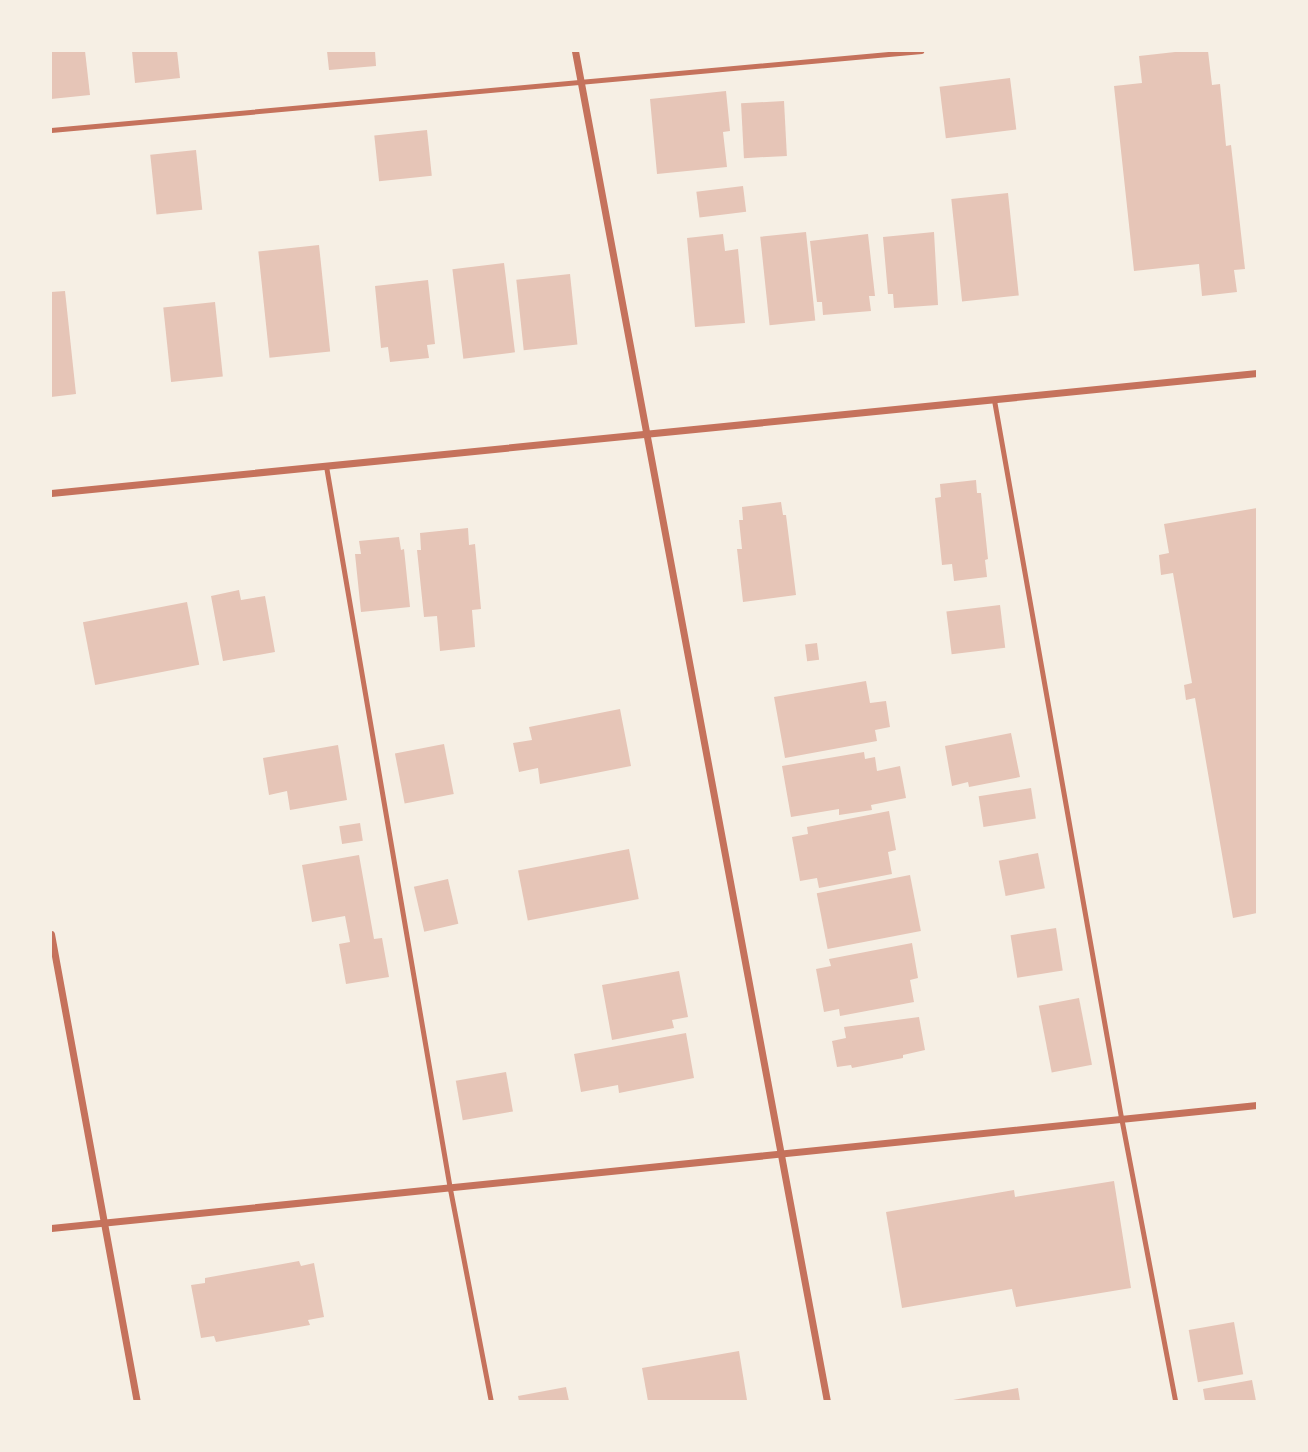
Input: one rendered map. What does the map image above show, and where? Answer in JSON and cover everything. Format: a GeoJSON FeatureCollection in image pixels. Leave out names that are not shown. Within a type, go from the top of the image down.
{"type":"FeatureCollection","features":[{"type":"Feature","properties":{"kind":"street"},"geometry":{"type":"LineString","coordinates":[[575,51],[827,1401]]}},
{"type":"Feature","properties":{"kind":"street"},"geometry":{"type":"LineString","coordinates":[[51,493],[1257,373]]}},
{"type":"Feature","properties":{"kind":"street"},"geometry":{"type":"LineString","coordinates":[[51,933],[137,1401]]}},
{"type":"Feature","properties":{"kind":"street"},"geometry":{"type":"LineString","coordinates":[[51,1228],[1257,1105]]}},
{"type":"Feature","properties":{"kind":"lane"},"geometry":{"type":"LineString","coordinates":[[51,130],[921,51]]}},
{"type":"Feature","properties":{"kind":"lane"},"geometry":{"type":"LineString","coordinates":[[994,400],[1121,1117],[1175,1401]]}},
{"type":"Feature","properties":{"kind":"lane"},"geometry":{"type":"LineString","coordinates":[[326,466],[450,1189],[491,1401]]}},
{"type":"Feature","properties":{"kind":"building"},"geometry":{"type":"Polygon","coordinates":[[[51,51],[85,51],[90,95],[51,99],[51,51]]]}},
{"type":"Feature","properties":{"kind":"building"},"geometry":{"type":"Polygon","coordinates":[[[132,51],[177,51],[180,78],[135,83],[132,51]]]}},
{"type":"Feature","properties":{"kind":"building"},"geometry":{"type":"Polygon","coordinates":[[[327,51],[375,51],[376,66],[329,70],[327,51]]]}},
{"type":"Feature","properties":{"kind":"building"},"geometry":{"type":"Polygon","coordinates":[[[1208,51],[1212,85],[1220,84],[1226,146],[1231,145],[1245,269],[1234,270],[1237,292],[1202,296],[1199,264],[1134,271],[1114,86],[1142,83],[1139,56],[1208,51]]]}},
{"type":"Feature","properties":{"kind":"building"},"geometry":{"type":"Polygon","coordinates":[[[1010,78],[1016,130],[946,138],[940,87],[1010,78]]]}},
{"type":"Feature","properties":{"kind":"building"},"geometry":{"type":"Polygon","coordinates":[[[726,91],[730,131],[723,132],[727,167],[657,174],[650,99],[726,91]]]}},
{"type":"Feature","properties":{"kind":"building"},"geometry":{"type":"Polygon","coordinates":[[[784,101],[787,156],[744,158],[741,103],[784,101]]]}},
{"type":"Feature","properties":{"kind":"building"},"geometry":{"type":"Polygon","coordinates":[[[427,130],[432,176],[379,181],[374,136],[427,130]]]}},
{"type":"Feature","properties":{"kind":"building"},"geometry":{"type":"Polygon","coordinates":[[[196,150],[202,210],[157,214],[150,155],[196,150]]]}},
{"type":"Feature","properties":{"kind":"building"},"geometry":{"type":"Polygon","coordinates":[[[743,186],[746,212],[700,218],[696,192],[743,186]]]}},
{"type":"Feature","properties":{"kind":"building"},"geometry":{"type":"Polygon","coordinates":[[[1008,193],[1019,295],[962,301],[951,199],[1008,193]]]}},
{"type":"Feature","properties":{"kind":"building"},"geometry":{"type":"Polygon","coordinates":[[[806,232],[815,321],[770,325],[760,237],[806,232]]]}},
{"type":"Feature","properties":{"kind":"building"},"geometry":{"type":"Polygon","coordinates":[[[934,232],[938,305],[894,308],[893,294],[888,294],[883,237],[934,232]]]}},
{"type":"Feature","properties":{"kind":"building"},"geometry":{"type":"Polygon","coordinates":[[[723,234],[725,251],[738,249],[745,323],[695,327],[687,238],[723,234]]]}},
{"type":"Feature","properties":{"kind":"building"},"geometry":{"type":"Polygon","coordinates":[[[868,234],[875,296],[869,296],[871,311],[823,315],[822,302],[817,302],[810,241],[868,234]]]}},
{"type":"Feature","properties":{"kind":"building"},"geometry":{"type":"Polygon","coordinates":[[[319,245],[330,351],[270,358],[258,251],[319,245]]]}},
{"type":"Feature","properties":{"kind":"building"},"geometry":{"type":"Polygon","coordinates":[[[504,263],[515,352],[463,359],[452,269],[504,263]]]}},
{"type":"Feature","properties":{"kind":"building"},"geometry":{"type":"Polygon","coordinates":[[[570,274],[577,345],[524,350],[516,280],[570,274]]]}},
{"type":"Feature","properties":{"kind":"building"},"geometry":{"type":"Polygon","coordinates":[[[428,280],[435,344],[427,345],[429,358],[390,362],[388,347],[381,348],[375,286],[428,280]]]}},
{"type":"Feature","properties":{"kind":"building"},"geometry":{"type":"Polygon","coordinates":[[[65,291],[76,394],[51,397],[51,292],[65,291]]]}},
{"type":"Feature","properties":{"kind":"building"},"geometry":{"type":"Polygon","coordinates":[[[215,302],[223,377],[171,382],[163,307],[215,302]]]}},
{"type":"Feature","properties":{"kind":"building"},"geometry":{"type":"Polygon","coordinates":[[[976,480],[977,493],[981,493],[988,559],[985,560],[987,577],[954,581],[952,564],[942,565],[935,498],[941,497],[940,484],[976,480]]]}},
{"type":"Feature","properties":{"kind":"building"},"geometry":{"type":"Polygon","coordinates":[[[781,502],[783,515],[786,515],[796,595],[743,602],[737,549],[742,549],[739,520],[743,520],[742,507],[781,502]]]}},
{"type":"Feature","properties":{"kind":"building"},"geometry":{"type":"Polygon","coordinates":[[[1257,508],[1257,913],[1233,918],[1195,698],[1186,700],[1184,685],[1192,683],[1173,573],[1161,575],[1159,555],[1169,553],[1164,524],[1257,508]]]}},
{"type":"Feature","properties":{"kind":"building"},"geometry":{"type":"Polygon","coordinates":[[[468,528],[469,545],[475,544],[481,609],[472,610],[475,647],[440,651],[437,616],[424,617],[417,550],[421,550],[420,533],[468,528]]]}},
{"type":"Feature","properties":{"kind":"building"},"geometry":{"type":"Polygon","coordinates":[[[399,537],[401,550],[404,549],[410,607],[361,612],[355,554],[361,554],[359,541],[399,537]]]}},
{"type":"Feature","properties":{"kind":"building"},"geometry":{"type":"Polygon","coordinates":[[[239,590],[241,600],[265,596],[275,652],[223,661],[211,596],[239,590]]]}},
{"type":"Feature","properties":{"kind":"building"},"geometry":{"type":"Polygon","coordinates":[[[187,602],[199,665],[95,685],[83,622],[187,602]]]}},
{"type":"Feature","properties":{"kind":"building"},"geometry":{"type":"Polygon","coordinates":[[[1000,605],[1005,648],[952,654],[946,612],[1000,605]]]}},
{"type":"Feature","properties":{"kind":"building"},"geometry":{"type":"Polygon","coordinates":[[[817,643],[819,660],[807,661],[805,644],[817,643]]]}},
{"type":"Feature","properties":{"kind":"building"},"geometry":{"type":"Polygon","coordinates":[[[866,681],[870,703],[886,701],[890,727],[875,730],[877,741],[785,758],[774,697],[866,681]]]}},
{"type":"Feature","properties":{"kind":"building"},"geometry":{"type":"Polygon","coordinates":[[[620,709],[631,766],[540,784],[538,768],[519,772],[513,743],[532,740],[529,727],[620,709]]]}},
{"type":"Feature","properties":{"kind":"building"},"geometry":{"type":"Polygon","coordinates":[[[1011,733],[1020,777],[969,787],[968,782],[952,786],[945,746],[1011,733]]]}},
{"type":"Feature","properties":{"kind":"building"},"geometry":{"type":"Polygon","coordinates":[[[444,744],[454,794],[405,804],[395,754],[444,744]]]}},
{"type":"Feature","properties":{"kind":"building"},"geometry":{"type":"Polygon","coordinates":[[[338,745],[347,800],[290,810],[287,791],[269,795],[263,758],[338,745]]]}},
{"type":"Feature","properties":{"kind":"building"},"geometry":{"type":"Polygon","coordinates":[[[864,752],[865,759],[875,757],[877,771],[900,766],[906,798],[871,805],[872,810],[839,815],[839,809],[791,817],[782,766],[864,752]]]}},
{"type":"Feature","properties":{"kind":"building"},"geometry":{"type":"Polygon","coordinates":[[[1031,788],[1036,819],[984,827],[979,796],[1031,788]]]}},
{"type":"Feature","properties":{"kind":"building"},"geometry":{"type":"Polygon","coordinates":[[[889,811],[896,850],[888,852],[892,874],[819,888],[817,878],[800,881],[792,837],[808,834],[807,827],[889,811]]]}},
{"type":"Feature","properties":{"kind":"building"},"geometry":{"type":"Polygon","coordinates":[[[360,823],[363,841],[342,844],[339,826],[360,823]]]}},
{"type":"Feature","properties":{"kind":"building"},"geometry":{"type":"Polygon","coordinates":[[[629,849],[639,899],[528,921],[518,871],[629,849]]]}},
{"type":"Feature","properties":{"kind":"building"},"geometry":{"type":"Polygon","coordinates":[[[1038,853],[1045,888],[1006,896],[999,861],[1038,853]]]}},
{"type":"Feature","properties":{"kind":"building"},"geometry":{"type":"Polygon","coordinates":[[[359,855],[374,939],[382,938],[389,977],[346,984],[339,944],[350,942],[345,916],[312,922],[302,865],[359,855]]]}},
{"type":"Feature","properties":{"kind":"building"},"geometry":{"type":"Polygon","coordinates":[[[910,875],[921,931],[828,949],[817,893],[910,875]]]}},
{"type":"Feature","properties":{"kind":"building"},"geometry":{"type":"Polygon","coordinates":[[[448,879],[458,924],[424,932],[414,887],[448,879]]]}},
{"type":"Feature","properties":{"kind":"building"},"geometry":{"type":"Polygon","coordinates":[[[1056,928],[1063,970],[1017,978],[1011,935],[1056,928]]]}},
{"type":"Feature","properties":{"kind":"building"},"geometry":{"type":"Polygon","coordinates":[[[912,943],[918,978],[910,980],[914,1002],[840,1016],[839,1009],[824,1012],[816,969],[831,966],[829,959],[912,943]]]}},
{"type":"Feature","properties":{"kind":"building"},"geometry":{"type":"Polygon","coordinates":[[[679,971],[688,1017],[672,1020],[674,1028],[612,1040],[602,985],[679,971]]]}},
{"type":"Feature","properties":{"kind":"building"},"geometry":{"type":"Polygon","coordinates":[[[1079,998],[1092,1065],[1052,1073],[1039,1006],[1079,998]]]}},
{"type":"Feature","properties":{"kind":"building"},"geometry":{"type":"Polygon","coordinates":[[[919,1017],[925,1050],[903,1055],[903,1058],[852,1068],[851,1065],[837,1067],[832,1041],[846,1038],[844,1027],[919,1017]]]}},
{"type":"Feature","properties":{"kind":"building"},"geometry":{"type":"Polygon","coordinates":[[[686,1033],[694,1078],[619,1093],[618,1085],[581,1092],[574,1054],[686,1033]]]}},
{"type":"Feature","properties":{"kind":"building"},"geometry":{"type":"Polygon","coordinates":[[[506,1072],[513,1111],[463,1120],[456,1081],[506,1072]]]}},
{"type":"Feature","properties":{"kind":"building"},"geometry":{"type":"Polygon","coordinates":[[[1114,1181],[1131,1288],[1016,1307],[1012,1289],[902,1308],[886,1212],[1014,1190],[1015,1197],[1114,1181]]]}},
{"type":"Feature","properties":{"kind":"building"},"geometry":{"type":"Polygon","coordinates":[[[299,1261],[301,1266],[314,1263],[324,1317],[308,1320],[310,1325],[216,1342],[214,1336],[201,1338],[191,1285],[205,1283],[205,1278],[299,1261]]]}},
{"type":"Feature","properties":{"kind":"building"},"geometry":{"type":"Polygon","coordinates":[[[1234,1322],[1243,1374],[1198,1382],[1189,1330],[1234,1322]]]}},
{"type":"Feature","properties":{"kind":"building"},"geometry":{"type":"Polygon","coordinates":[[[739,1351],[747,1400],[648,1401],[642,1368],[739,1351]]]}},
{"type":"Feature","properties":{"kind":"building"},"geometry":{"type":"Polygon","coordinates":[[[1252,1380],[1256,1401],[1205,1401],[1203,1389],[1252,1380]]]}},
{"type":"Feature","properties":{"kind":"building"},"geometry":{"type":"Polygon","coordinates":[[[566,1387],[569,1401],[519,1401],[518,1396],[566,1387]]]}},
{"type":"Feature","properties":{"kind":"building"},"geometry":{"type":"Polygon","coordinates":[[[1018,1388],[1020,1401],[953,1400],[1018,1388]]]}}]}
